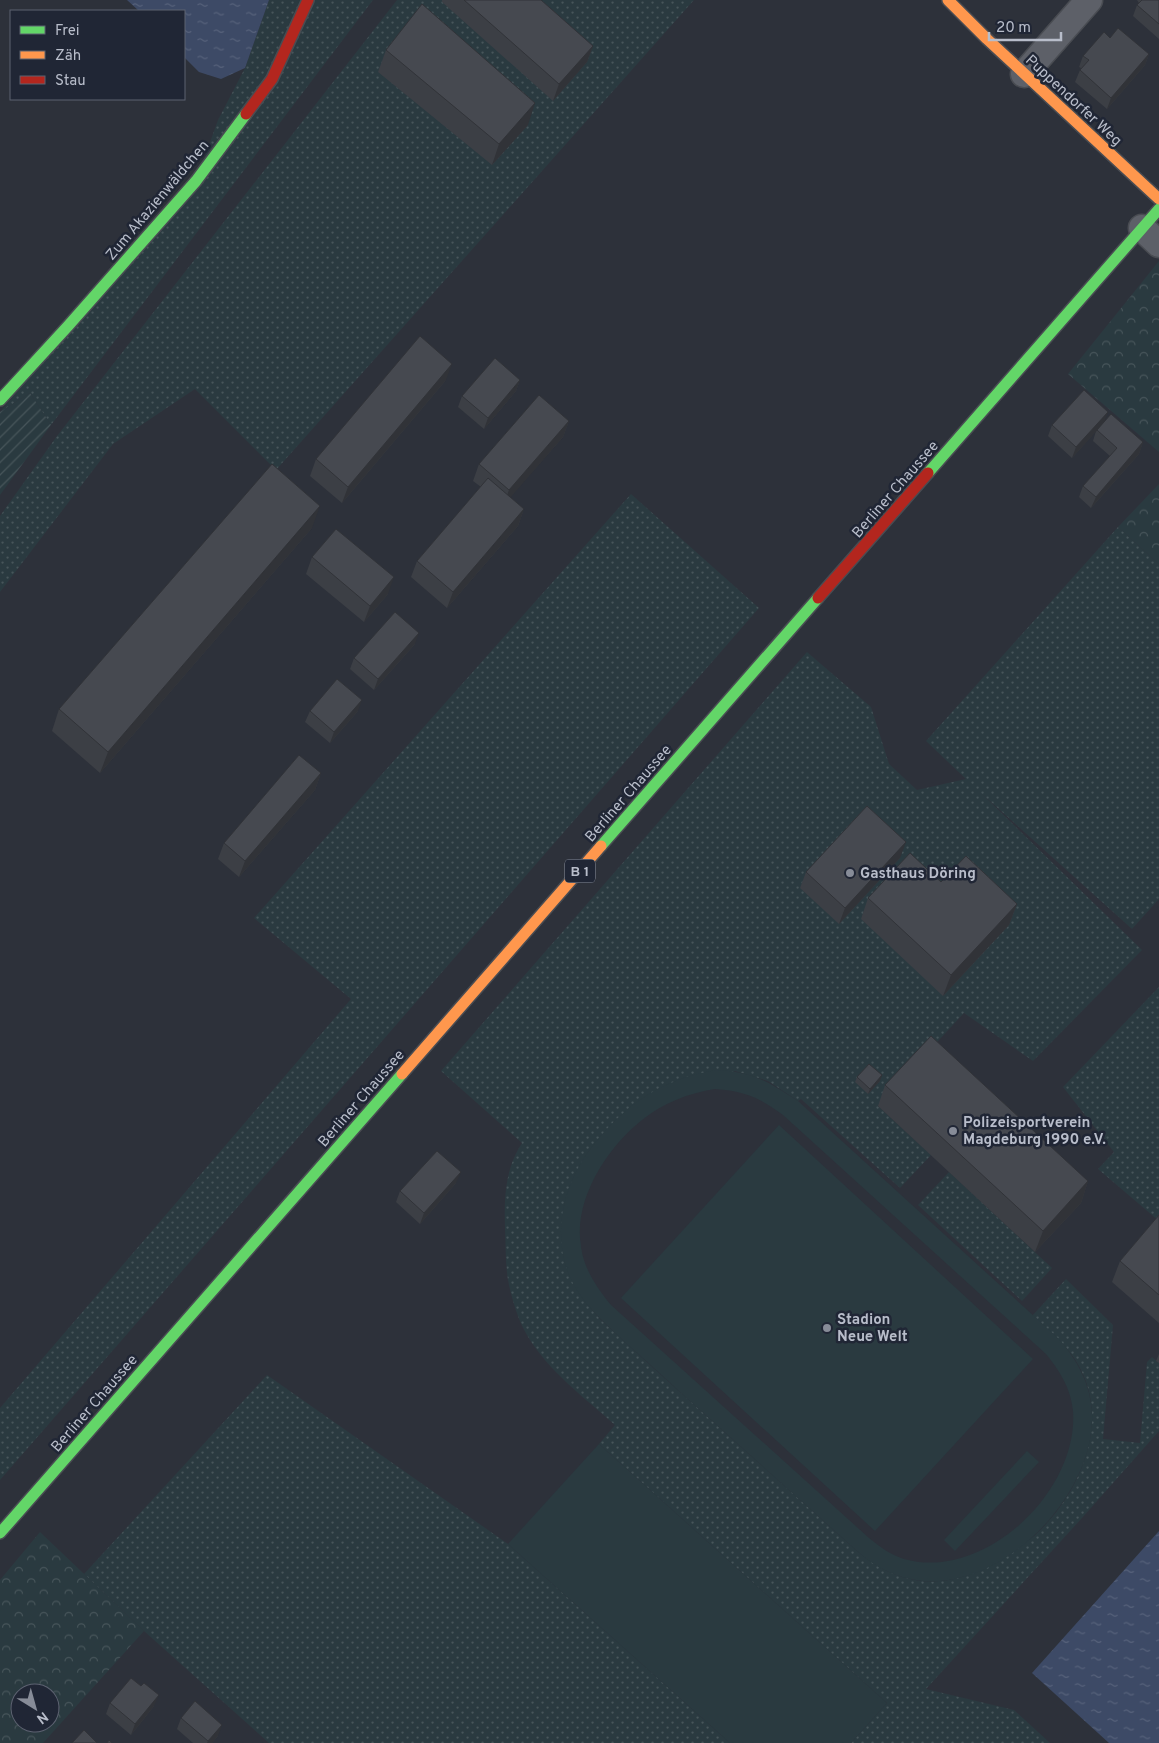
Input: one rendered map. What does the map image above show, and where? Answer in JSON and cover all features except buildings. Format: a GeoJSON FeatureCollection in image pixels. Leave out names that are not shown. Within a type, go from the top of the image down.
{"type":"FeatureCollection","features":[{"type":"Feature","properties":{"kind":"main road","name":"Zum Akazienwäldchen"},"geometry":{"type":"LineString","coordinates":[[0,400],[196,181],[272,79],[308,0]]}},
{"type":"Feature","properties":{"kind":"main road","name":"Puppendorfer Weg"},"geometry":{"type":"LineString","coordinates":[[948,0],[1024,74],[1159,199]]}},
{"type":"Feature","properties":{"kind":"main road","name":"Berliner Chaussee"},"geometry":{"type":"LineString","coordinates":[[0,1533],[1150,236],[1159,208]]}},
{"type":"Feature","properties":{"kind":"street"},"geometry":{"type":"LineString","coordinates":[[1024,74],[1090,0]]}},
{"type":"Feature","properties":{"kind":"green space"},"geometry":{"type":"Polygon","coordinates":[[[269,0],[373,0],[51,425],[30,393],[0,412],[196,181],[218,120],[245,68],[269,0]]]}},
{"type":"Feature","properties":{"kind":"green space"},"geometry":{"type":"Polygon","coordinates":[[[397,0],[694,0],[276,470],[195,389],[113,444],[0,592],[0,516],[57,436],[397,0]]]}},
{"type":"Feature","properties":{"kind":"green space"},"geometry":{"type":"Polygon","coordinates":[[[1159,261],[1159,452],[1068,374],[1159,261]]]}},
{"type":"Feature","properties":{"kind":"green space"},"geometry":{"type":"Polygon","coordinates":[[[30,393],[51,425],[0,495],[0,412],[30,393]]]}},
{"type":"Feature","properties":{"kind":"green space"},"geometry":{"type":"Polygon","coordinates":[[[1159,484],[1159,564],[1118,527],[1159,484]]]}},
{"type":"Feature","properties":{"kind":"green space"},"geometry":{"type":"Polygon","coordinates":[[[631,494],[759,608],[0,1480],[0,1408],[351,999],[254,918],[631,494]]]}},
{"type":"Feature","properties":{"kind":"green space"},"geometry":{"type":"Polygon","coordinates":[[[1118,527],[1159,564],[1159,899],[1132,929],[981,793],[1142,950],[1033,1061],[964,1013],[878,1106],[931,1155],[900,1188],[801,1099],[798,1101],[768,1081],[735,1071],[614,1122],[589,1151],[573,1182],[588,1305],[600,1319],[660,1374],[857,1551],[879,1567],[912,1580],[933,1581],[957,1578],[979,1571],[990,1565],[1034,1536],[1063,1503],[1074,1484],[1083,1464],[1089,1443],[1092,1421],[1091,1400],[1085,1379],[1076,1360],[1056,1337],[1032,1316],[1066,1279],[1113,1325],[1103,1439],[1140,1443],[1147,1362],[1152,1357],[1159,1363],[1159,1431],[926,1689],[1014,1710],[1050,1743],[851,1743],[887,1703],[599,1444],[615,1425],[556,1372],[527,1335],[516,1311],[509,1285],[506,1264],[505,1228],[505,1206],[509,1173],[516,1153],[522,1143],[441,1071],[807,652],[871,707],[889,764],[917,790],[966,779],[926,741],[1118,527]]]}},
{"type":"Feature","properties":{"kind":"green space"},"geometry":{"type":"Polygon","coordinates":[[[1159,987],[1159,1221],[1098,1169],[1114,1152],[1063,1087],[1159,987]]]}},
{"type":"Feature","properties":{"kind":"green space"},"geometry":{"type":"Polygon","coordinates":[[[716,1070],[750,1075],[768,1083],[798,1101],[1059,1339],[1078,1365],[1086,1383],[1091,1403],[1092,1414],[1089,1445],[1078,1475],[1061,1505],[1039,1531],[1013,1553],[984,1570],[953,1579],[913,1580],[895,1575],[879,1567],[857,1551],[627,1344],[593,1311],[579,1293],[568,1272],[563,1256],[561,1223],[568,1191],[582,1161],[604,1133],[631,1107],[661,1087],[696,1074],[716,1070]],[[715,1089],[677,1100],[650,1114],[618,1143],[607,1157],[590,1188],[580,1221],[583,1257],[594,1282],[611,1305],[869,1538],[886,1550],[904,1559],[934,1563],[965,1557],[994,1543],[1021,1524],[1043,1499],[1060,1471],[1071,1441],[1072,1403],[1067,1388],[1056,1367],[1046,1354],[783,1115],[752,1096],[715,1089]]]}},
{"type":"Feature","properties":{"kind":"green space","name":"Stadion Neue Welt"},"geometry":{"type":"Polygon","coordinates":[[[779,1125],[1033,1359],[875,1531],[621,1298],[779,1125]]]}},
{"type":"Feature","properties":{"kind":"green space"},"geometry":{"type":"Polygon","coordinates":[[[949,1172],[1052,1268],[1022,1301],[918,1205],[949,1172]]]}},
{"type":"Feature","properties":{"kind":"green space"},"geometry":{"type":"Polygon","coordinates":[[[267,1375],[508,1544],[730,1743],[269,1743],[144,1631],[84,1574],[267,1375]]]}},
{"type":"Feature","properties":{"kind":"green space"},"geometry":{"type":"Polygon","coordinates":[[[599,1444],[887,1703],[851,1743],[730,1743],[508,1544],[599,1444]]]}},
{"type":"Feature","properties":{"kind":"green space"},"geometry":{"type":"Polygon","coordinates":[[[1027,1451],[1039,1462],[955,1551],[944,1540],[1027,1451]]]}},
{"type":"Feature","properties":{"kind":"green space"},"geometry":{"type":"Polygon","coordinates":[[[40,1532],[144,1631],[60,1724],[60,1683],[10,1683],[10,1733],[52,1733],[43,1743],[0,1743],[0,1580],[40,1532]]]}},
{"type":"Feature","properties":{"kind":"water"},"geometry":{"type":"Polygon","coordinates":[[[127,0],[269,0],[245,68],[221,79],[199,72],[185,58],[185,10],[138,10],[127,0]]]}},
{"type":"Feature","properties":{"kind":"water"},"geometry":{"type":"Polygon","coordinates":[[[1159,1531],[1159,1743],[1109,1743],[1032,1673],[1159,1531]]]}},
{"type":"Feature","properties":{"kind":"traffic: fast"},"geometry":{"type":"LineString","coordinates":[[0,400],[196,181],[246,114]]}},
{"type":"Feature","properties":{"kind":"traffic: fast"},"geometry":{"type":"LineString","coordinates":[[928,473],[1159,209]]}},
{"type":"Feature","properties":{"kind":"traffic: fast"},"geometry":{"type":"LineString","coordinates":[[601,846],[818,598]]}},
{"type":"Feature","properties":{"kind":"traffic: fast"},"geometry":{"type":"LineString","coordinates":[[0,1533],[402,1074]]}},
{"type":"Feature","properties":{"kind":"traffic: slow"},"geometry":{"type":"LineString","coordinates":[[948,0],[987,39],[1159,199]]}},
{"type":"Feature","properties":{"kind":"traffic: slow"},"geometry":{"type":"LineString","coordinates":[[402,1074],[601,846]]}},
{"type":"Feature","properties":{"kind":"traffic: jam"},"geometry":{"type":"LineString","coordinates":[[246,114],[272,79],[308,0]]}},
{"type":"Feature","properties":{"kind":"traffic: jam"},"geometry":{"type":"LineString","coordinates":[[818,598],[928,473]]}},
{"type":"Feature","properties":{"kind":"place","name":"Gasthaus Döring"},"geometry":{"type":"Point","coordinates":[850,873]}},
{"type":"Feature","properties":{"kind":"place","name":"Polizeisportverein Magdeburg 1990 e.V."},"geometry":{"type":"Point","coordinates":[953,1131]}},
{"type":"Feature","properties":{"kind":"place","name":"Stadion Neue Welt"},"geometry":{"type":"Point","coordinates":[827,1328]}}]}
